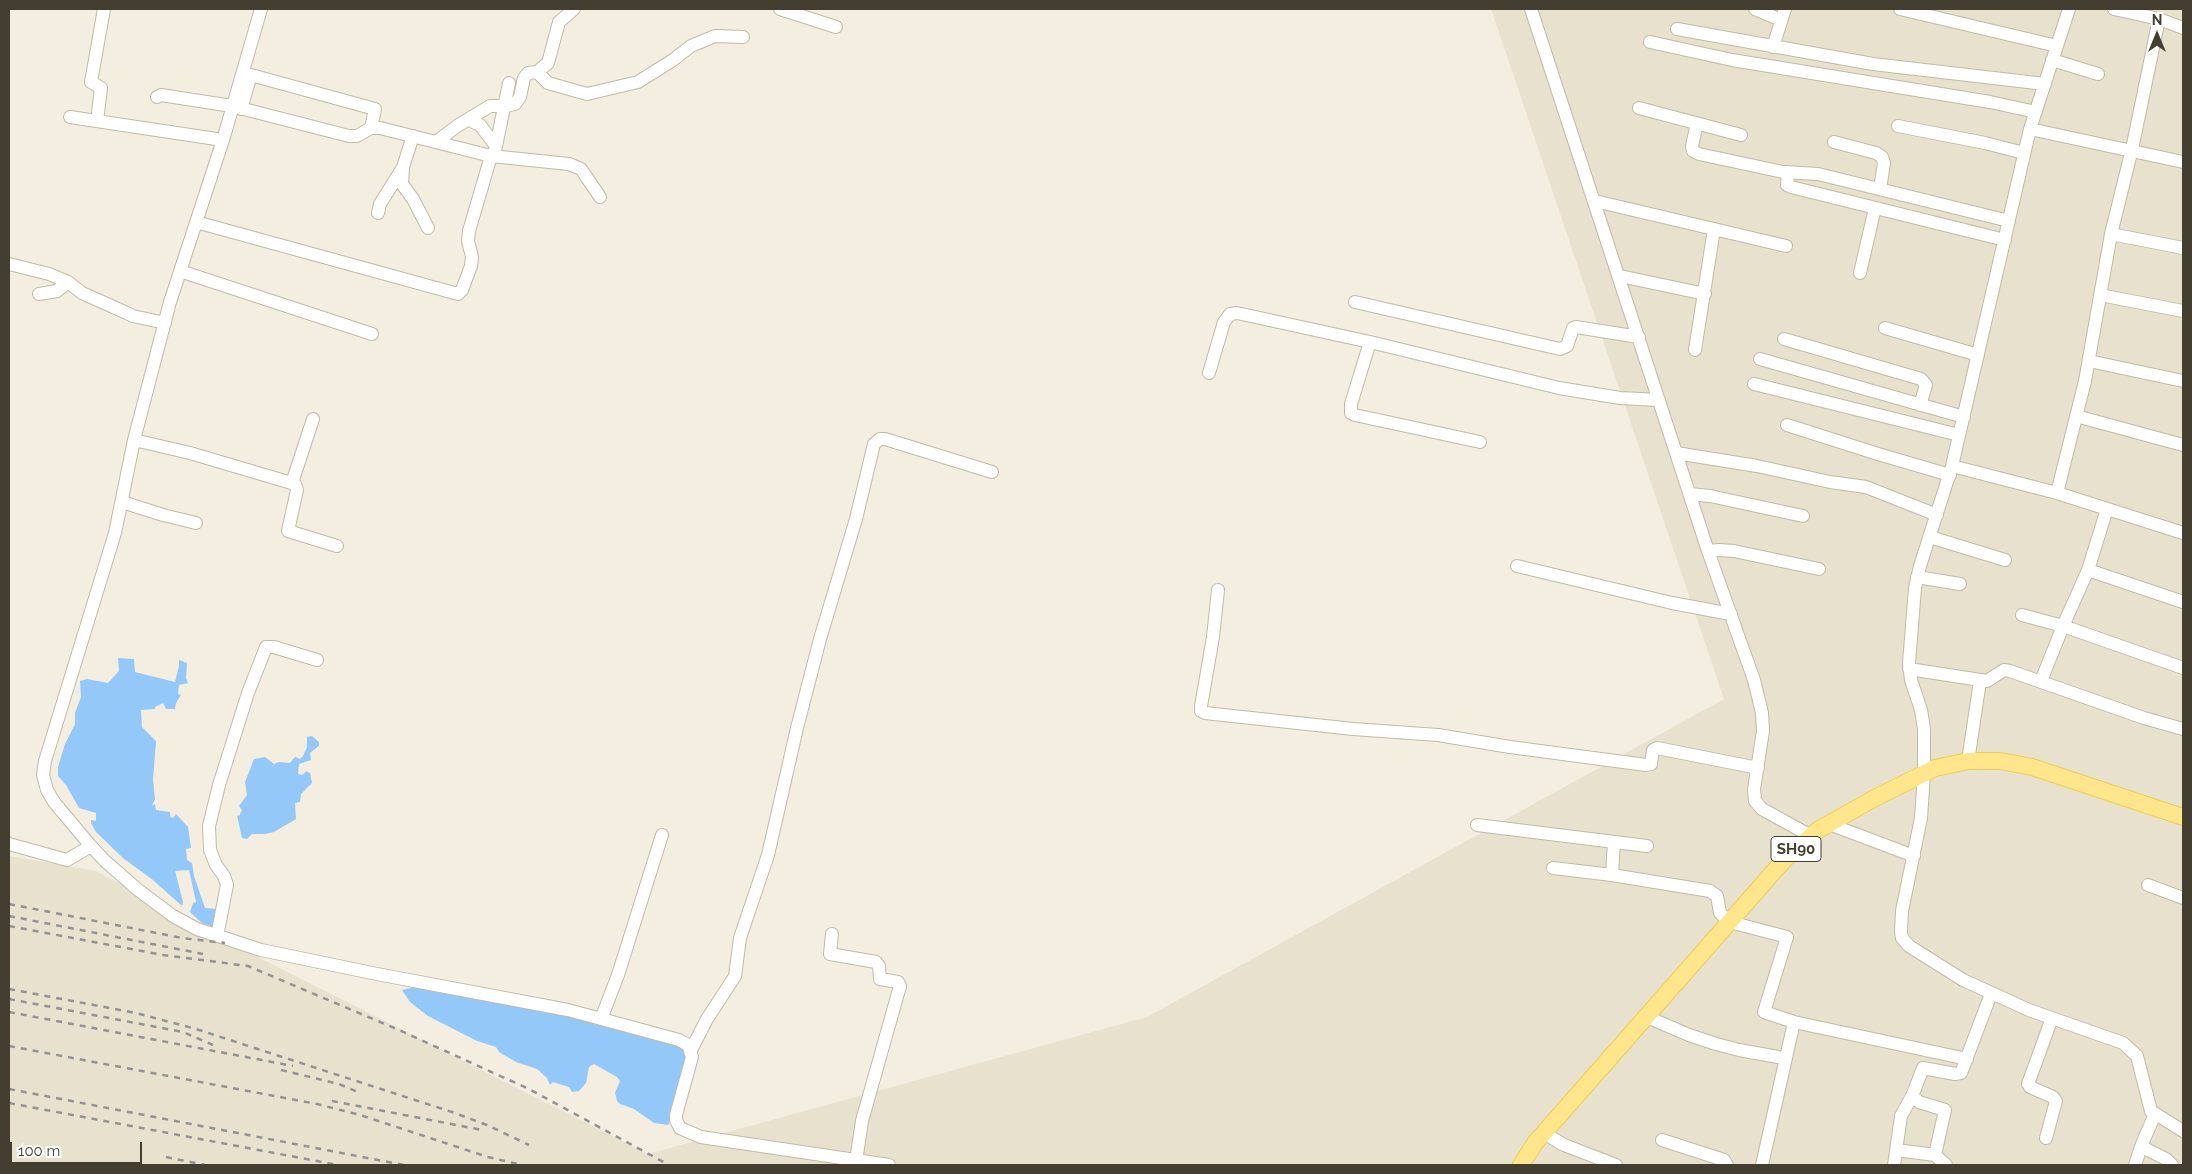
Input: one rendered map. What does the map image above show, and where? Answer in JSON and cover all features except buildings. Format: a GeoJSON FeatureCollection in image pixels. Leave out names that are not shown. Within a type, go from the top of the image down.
{"type":"FeatureCollection","features":[{"type":"Feature","properties":{"kind":"main road","name":"SH90"},"geometry":{"type":"LineString","coordinates":[[1521,1165],[1544,1133],[1784,860],[1811,836],[1873,799],[1935,768],[1968,761],[2000,761],[2032,767],[2183,817]]}},
{"type":"Feature","properties":{"kind":"street"},"geometry":{"type":"LineString","coordinates":[[97,121],[102,88],[91,82],[104,9]]}},
{"type":"Feature","properties":{"kind":"street"},"geometry":{"type":"LineString","coordinates":[[236,107],[261,9]]}},
{"type":"Feature","properties":{"kind":"street"},"geometry":{"type":"LineString","coordinates":[[436,142],[457,126],[490,106],[515,104],[520,97],[524,78],[528,73],[537,72],[548,63],[559,22],[574,9]]}},
{"type":"Feature","properties":{"kind":"street"},"geometry":{"type":"LineString","coordinates":[[780,9],[836,27]]}},
{"type":"Feature","properties":{"kind":"street"},"geometry":{"type":"LineString","coordinates":[[1531,9],[1620,276],[1708,551],[1754,680],[1762,713],[1763,730],[1754,795],[1757,804],[1811,836]]}},
{"type":"Feature","properties":{"kind":"street"},"geometry":{"type":"LineString","coordinates":[[1755,9],[1783,14],[1772,47]]}},
{"type":"Feature","properties":{"kind":"street"},"geometry":{"type":"LineString","coordinates":[[1900,9],[2057,46]]}},
{"type":"Feature","properties":{"kind":"street"},"geometry":{"type":"LineString","coordinates":[[2069,9],[2030,129],[1951,470],[1917,578],[1909,669],[1921,710],[1924,729],[1923,804],[1900,925],[1902,938],[1909,946],[1963,980],[1991,994],[2123,1043],[2132,1049],[2141,1066],[2147,1098],[2152,1111],[2183,1131]]}},
{"type":"Feature","properties":{"kind":"street"},"geometry":{"type":"LineString","coordinates":[[2114,9],[2160,20],[2183,28]]}},
{"type":"Feature","properties":{"kind":"street"},"geometry":{"type":"LineString","coordinates":[[2057,493],[2089,361],[2111,234],[2160,20]]}},
{"type":"Feature","properties":{"kind":"street"},"geometry":{"type":"LineString","coordinates":[[1677,29],[1873,64],[2045,84]]}},
{"type":"Feature","properties":{"kind":"street"},"geometry":{"type":"LineString","coordinates":[[537,72],[548,83],[588,94],[638,82],[691,46],[715,36],[743,36]]}},
{"type":"Feature","properties":{"kind":"street"},"geometry":{"type":"LineString","coordinates":[[1650,42],[1732,60],[1990,102],[2036,112]]}},
{"type":"Feature","properties":{"kind":"street"},"geometry":{"type":"LineString","coordinates":[[2052,60],[2098,74]]}},
{"type":"Feature","properties":{"kind":"street"},"geometry":{"type":"LineString","coordinates":[[370,128],[375,109],[251,75],[223,140],[164,323],[134,440],[115,533],[44,768],[44,782],[54,802],[90,846],[137,889],[173,916],[198,929],[260,950],[377,974],[521,1000],[679,1040],[688,1045],[692,1064],[676,1115],[680,1128],[701,1137],[889,1165]]}},
{"type":"Feature","properties":{"kind":"street"},"geometry":{"type":"LineString","coordinates":[[196,222],[452,294],[458,294],[462,290],[472,262],[468,241],[469,231],[494,153],[509,83]]}},
{"type":"Feature","properties":{"kind":"street"},"geometry":{"type":"LineString","coordinates":[[156,97],[161,95],[236,107],[349,136],[357,136],[370,128],[380,128],[436,142],[569,164],[581,169],[600,197]]}},
{"type":"Feature","properties":{"kind":"street"},"geometry":{"type":"LineString","coordinates":[[1639,108],[1741,135]]}},
{"type":"Feature","properties":{"kind":"street"},"geometry":{"type":"LineString","coordinates":[[70,117],[223,140]]}},
{"type":"Feature","properties":{"kind":"street"},"geometry":{"type":"LineString","coordinates":[[469,120],[480,125],[494,153]]}},
{"type":"Feature","properties":{"kind":"street"},"geometry":{"type":"LineString","coordinates":[[1697,123],[1692,146],[1695,153],[1788,172],[1818,174],[2009,221]]}},
{"type":"Feature","properties":{"kind":"street"},"geometry":{"type":"LineString","coordinates":[[1898,126],[1985,143],[2024,154]]}},
{"type":"Feature","properties":{"kind":"street"},"geometry":{"type":"LineString","coordinates":[[2030,129],[2132,149],[2183,162]]}},
{"type":"Feature","properties":{"kind":"street"},"geometry":{"type":"LineString","coordinates":[[378,213],[380,204],[403,167],[413,136]]}},
{"type":"Feature","properties":{"kind":"street"},"geometry":{"type":"LineString","coordinates":[[1834,142],[1876,153],[1882,157],[1884,163],[1880,189]]}},
{"type":"Feature","properties":{"kind":"street"},"geometry":{"type":"LineString","coordinates":[[403,167],[402,184],[413,198],[428,228]]}},
{"type":"Feature","properties":{"kind":"street"},"geometry":{"type":"LineString","coordinates":[[1788,172],[1789,186],[2004,240]]}},
{"type":"Feature","properties":{"kind":"street"},"geometry":{"type":"LineString","coordinates":[[1595,202],[1786,246]]}},
{"type":"Feature","properties":{"kind":"street"},"geometry":{"type":"LineString","coordinates":[[1860,273],[1875,208]]}},
{"type":"Feature","properties":{"kind":"street"},"geometry":{"type":"LineString","coordinates":[[1695,350],[1714,229]]}},
{"type":"Feature","properties":{"kind":"street"},"geometry":{"type":"LineString","coordinates":[[2111,234],[2183,248]]}},
{"type":"Feature","properties":{"kind":"street"},"geometry":{"type":"LineString","coordinates":[[9,264],[49,274],[68,282],[82,293],[118,310],[133,316],[164,323]]}},
{"type":"Feature","properties":{"kind":"street"},"geometry":{"type":"LineString","coordinates":[[180,271],[372,334]]}},
{"type":"Feature","properties":{"kind":"street"},"geometry":{"type":"LineString","coordinates":[[1620,276],[1705,294]]}},
{"type":"Feature","properties":{"kind":"street"},"geometry":{"type":"LineString","coordinates":[[39,294],[56,291],[68,282]]}},
{"type":"Feature","properties":{"kind":"street"},"geometry":{"type":"LineString","coordinates":[[2100,295],[2183,311]]}},
{"type":"Feature","properties":{"kind":"street"},"geometry":{"type":"LineString","coordinates":[[1354,302],[1560,349],[1567,346],[1574,327],[1639,337]]}},
{"type":"Feature","properties":{"kind":"street"},"geometry":{"type":"LineString","coordinates":[[1209,373],[1224,322],[1233,313],[1370,342],[1559,388],[1620,398],[1659,400]]}},
{"type":"Feature","properties":{"kind":"street"},"geometry":{"type":"LineString","coordinates":[[1885,328],[1978,355]]}},
{"type":"Feature","properties":{"kind":"street"},"geometry":{"type":"LineString","coordinates":[[1784,339],[1921,379],[1926,385],[1920,405]]}},
{"type":"Feature","properties":{"kind":"street"},"geometry":{"type":"LineString","coordinates":[[1370,342],[1351,404],[1351,413],[1480,442]]}},
{"type":"Feature","properties":{"kind":"street"},"geometry":{"type":"LineString","coordinates":[[1760,359],[1964,417]]}},
{"type":"Feature","properties":{"kind":"street"},"geometry":{"type":"LineString","coordinates":[[2089,361],[2183,381]]}},
{"type":"Feature","properties":{"kind":"street"},"geometry":{"type":"LineString","coordinates":[[1754,384],[1959,435]]}},
{"type":"Feature","properties":{"kind":"street"},"geometry":{"type":"LineString","coordinates":[[2076,416],[2183,445]]}},
{"type":"Feature","properties":{"kind":"street"},"geometry":{"type":"LineString","coordinates":[[292,483],[313,419]]}},
{"type":"Feature","properties":{"kind":"street"},"geometry":{"type":"LineString","coordinates":[[1787,425],[1878,454],[2057,493],[2183,533]]}},
{"type":"Feature","properties":{"kind":"street"},"geometry":{"type":"LineString","coordinates":[[690,1050],[707,1019],[735,976],[740,938],[768,854],[804,702],[856,519],[874,444],[880,439],[885,439],[992,472]]}},
{"type":"Feature","properties":{"kind":"street"},"geometry":{"type":"LineString","coordinates":[[134,440],[190,453],[292,483],[296,486],[297,490],[288,531],[337,546]]}},
{"type":"Feature","properties":{"kind":"street"},"geometry":{"type":"LineString","coordinates":[[1676,453],[1866,487],[1937,515]]}},
{"type":"Feature","properties":{"kind":"street"},"geometry":{"type":"LineString","coordinates":[[1690,494],[1710,496],[1803,516]]}},
{"type":"Feature","properties":{"kind":"street"},"geometry":{"type":"LineString","coordinates":[[122,502],[163,516],[196,523]]}},
{"type":"Feature","properties":{"kind":"street"},"geometry":{"type":"LineString","coordinates":[[2041,681],[2062,626],[2088,570],[2107,509]]}},
{"type":"Feature","properties":{"kind":"street"},"geometry":{"type":"LineString","coordinates":[[1930,537],[2005,560]]}},
{"type":"Feature","properties":{"kind":"street"},"geometry":{"type":"LineString","coordinates":[[1708,551],[1726,550],[1819,569]]}},
{"type":"Feature","properties":{"kind":"street"},"geometry":{"type":"LineString","coordinates":[[1517,566],[1672,603],[1735,626]]}},
{"type":"Feature","properties":{"kind":"street"},"geometry":{"type":"LineString","coordinates":[[2088,570],[2183,602]]}},
{"type":"Feature","properties":{"kind":"street"},"geometry":{"type":"LineString","coordinates":[[1917,578],[1960,584]]}},
{"type":"Feature","properties":{"kind":"street"},"geometry":{"type":"LineString","coordinates":[[1218,590],[1213,636],[1201,706],[1201,711],[1205,713],[1353,729],[1438,735],[1510,747],[1649,765],[1653,750],[1656,748],[1758,768]]}},
{"type":"Feature","properties":{"kind":"street"},"geometry":{"type":"LineString","coordinates":[[2022,615],[2062,626],[2183,668]]}},
{"type":"Feature","properties":{"kind":"street"},"geometry":{"type":"LineString","coordinates":[[217,936],[227,885],[224,876],[212,857],[209,842],[210,826],[219,785],[248,693],[266,647],[274,647],[317,660]]}},
{"type":"Feature","properties":{"kind":"street"},"geometry":{"type":"LineString","coordinates":[[1909,669],[1980,681],[1990,681],[2007,670],[2144,718],[2183,729]]}},
{"type":"Feature","properties":{"kind":"street"},"geometry":{"type":"LineString","coordinates":[[1968,761],[1980,681]]}},
{"type":"Feature","properties":{"kind":"street"},"geometry":{"type":"LineString","coordinates":[[1829,824],[1914,856]]}},
{"type":"Feature","properties":{"kind":"street"},"geometry":{"type":"LineString","coordinates":[[1477,825],[1647,846]]}},
{"type":"Feature","properties":{"kind":"street"},"geometry":{"type":"LineString","coordinates":[[601,1019],[618,975],[662,836]]}},
{"type":"Feature","properties":{"kind":"street"},"geometry":{"type":"LineString","coordinates":[[1612,875],[1614,842]]}},
{"type":"Feature","properties":{"kind":"street"},"geometry":{"type":"LineString","coordinates":[[9,844],[67,860],[90,846]]}},
{"type":"Feature","properties":{"kind":"street"},"geometry":{"type":"LineString","coordinates":[[1553,868],[1612,875],[1710,891],[1717,896],[1720,913],[1730,922],[1787,937],[1764,1012],[1794,1022],[1967,1059]]}},
{"type":"Feature","properties":{"kind":"street"},"geometry":{"type":"LineString","coordinates":[[2148,885],[2183,898]]}},
{"type":"Feature","properties":{"kind":"street"},"geometry":{"type":"LineString","coordinates":[[832,934],[830,954],[876,962],[879,966],[880,979],[898,982],[900,986],[861,1127],[856,1161]]}},
{"type":"Feature","properties":{"kind":"street"},"geometry":{"type":"LineString","coordinates":[[1894,1165],[1901,1116],[1912,1096],[1923,1068],[1960,1074],[1991,994]]}},
{"type":"Feature","properties":{"kind":"street"},"geometry":{"type":"LineString","coordinates":[[1647,1017],[1716,1044],[1778,1057]]}},
{"type":"Feature","properties":{"kind":"street"},"geometry":{"type":"LineString","coordinates":[[2046,1138],[2056,1101],[2053,1097],[2030,1087],[2028,1084],[2052,1018]]}},
{"type":"Feature","properties":{"kind":"street"},"geometry":{"type":"LineString","coordinates":[[1762,1165],[1794,1022]]}},
{"type":"Feature","properties":{"kind":"street"},"geometry":{"type":"LineString","coordinates":[[1912,1096],[1919,1102],[1945,1110],[1935,1155]]}},
{"type":"Feature","properties":{"kind":"street"},"geometry":{"type":"LineString","coordinates":[[2135,1165],[2142,1139],[2155,1114]]}},
{"type":"Feature","properties":{"kind":"street"},"geometry":{"type":"LineString","coordinates":[[1544,1133],[1564,1146],[1616,1165]]}},
{"type":"Feature","properties":{"kind":"street"},"geometry":{"type":"LineString","coordinates":[[1662,1140],[1724,1160],[1727,1165]]}},
{"type":"Feature","properties":{"kind":"street"},"geometry":{"type":"LineString","coordinates":[[2142,1144],[2144,1148],[2166,1159],[2172,1165]]}},
{"type":"Feature","properties":{"kind":"street"},"geometry":{"type":"LineString","coordinates":[[1896,1150],[1935,1155],[1946,1165]]}},
{"type":"Feature","properties":{"kind":"shaded area"},"geometry":{"type":"Polygon","coordinates":[[[1491,9],[2183,9],[2183,1165],[9,1165],[9,856],[96,871],[226,941],[648,1154],[1147,1017],[1724,699],[1491,9]]]}},
{"type":"Feature","properties":{"kind":"water"},"geometry":{"type":"Polygon","coordinates":[[[118,658],[134,659],[135,672],[175,682],[179,660],[187,663],[186,678],[188,683],[179,685],[178,694],[181,695],[175,709],[166,709],[163,703],[155,707],[155,709],[141,710],[142,727],[156,741],[153,779],[155,799],[152,806],[155,804],[156,810],[170,812],[170,817],[173,818],[176,814],[188,827],[191,848],[186,849],[187,860],[192,863],[194,876],[205,908],[216,909],[214,927],[202,923],[190,912],[193,903],[196,902],[189,870],[175,871],[183,902],[182,906],[153,880],[123,858],[96,832],[91,820],[96,821],[96,813],[79,808],[66,785],[58,776],[58,767],[65,744],[75,724],[75,713],[81,697],[80,681],[87,679],[108,683],[119,671],[118,658]]]}},
{"type":"Feature","properties":{"kind":"water"},"geometry":{"type":"Polygon","coordinates":[[[312,736],[319,742],[319,746],[310,753],[311,760],[299,764],[298,774],[302,775],[308,770],[307,772],[310,773],[312,783],[301,794],[300,802],[295,803],[296,819],[274,832],[252,834],[247,839],[242,838],[237,815],[239,816],[242,810],[239,806],[247,795],[245,782],[254,759],[265,757],[274,764],[279,762],[290,763],[295,757],[300,759],[303,756],[307,747],[307,737],[312,736]]]}},
{"type":"Feature","properties":{"kind":"water"},"geometry":{"type":"Polygon","coordinates":[[[415,987],[575,1015],[688,1049],[668,1125],[654,1123],[634,1109],[620,1104],[615,1093],[620,1081],[617,1077],[594,1064],[589,1067],[586,1083],[579,1091],[572,1092],[569,1087],[553,1082],[550,1085],[547,1078],[537,1069],[516,1062],[499,1052],[496,1047],[477,1041],[428,1016],[410,1002],[402,990],[415,987]]]}},
{"type":"Feature","properties":{"kind":"railway"},"geometry":{"type":"LineString","coordinates":[[9,904],[182,938],[225,943]]}},
{"type":"Feature","properties":{"kind":"railway"},"geometry":{"type":"LineString","coordinates":[[9,916],[203,954]]}},
{"type":"Feature","properties":{"kind":"railway"},"geometry":{"type":"LineString","coordinates":[[9,926],[163,955],[248,966],[399,1030],[529,1089],[669,1165]]}},
{"type":"Feature","properties":{"kind":"railway"},"geometry":{"type":"LineString","coordinates":[[9,989],[136,1013],[196,1029],[452,1112],[487,1125],[529,1145]]}},
{"type":"Feature","properties":{"kind":"railway"},"geometry":{"type":"LineString","coordinates":[[9,999],[183,1032],[213,1045]]}},
{"type":"Feature","properties":{"kind":"railway"},"geometry":{"type":"LineString","coordinates":[[9,1012],[293,1066]]}},
{"type":"Feature","properties":{"kind":"railway"},"geometry":{"type":"LineString","coordinates":[[9,1046],[317,1104],[360,1115],[488,1157],[522,1165]]}},
{"type":"Feature","properties":{"kind":"railway"},"geometry":{"type":"LineString","coordinates":[[281,1070],[339,1084],[360,1093]]}},
{"type":"Feature","properties":{"kind":"railway"},"geometry":{"type":"LineString","coordinates":[[9,1089],[404,1165]]}},
{"type":"Feature","properties":{"kind":"railway"},"geometry":{"type":"LineString","coordinates":[[332,1101],[482,1130]]}},
{"type":"Feature","properties":{"kind":"railway"},"geometry":{"type":"LineString","coordinates":[[9,1103],[338,1165]]}},
{"type":"Feature","properties":{"kind":"railway"},"geometry":{"type":"LineString","coordinates":[[166,1157],[205,1165]]}}]}
